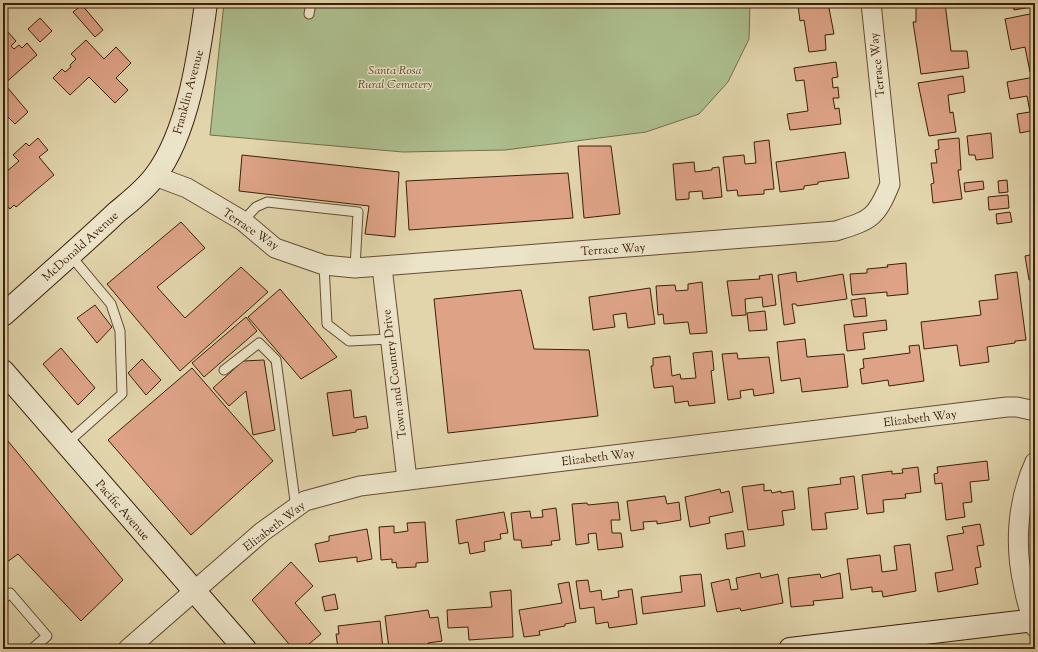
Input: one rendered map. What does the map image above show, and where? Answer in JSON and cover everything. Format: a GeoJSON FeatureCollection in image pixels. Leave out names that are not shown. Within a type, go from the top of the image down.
{"type":"FeatureCollection","features":[{"type":"Feature","properties":{"kind":"street","name":"Franklin Avenue"},"geometry":{"type":"LineString","coordinates":[[155,176],[172,148],[184,113],[200,45],[206,3]]}},
{"type":"Feature","properties":{"kind":"street","name":"Terrace Way"},"geometry":{"type":"LineString","coordinates":[[155,176],[187,188],[243,221],[275,248],[324,265],[355,268],[836,231],[865,222],[881,206],[890,184],[871,3]]}},
{"type":"Feature","properties":{"kind":"street","name":"McDonald Avenue"},"geometry":{"type":"LineString","coordinates":[[3,314],[71,256],[155,176]]}},
{"type":"Feature","properties":{"kind":"street","name":"Town and Country Drive"},"geometry":{"type":"LineString","coordinates":[[382,267],[407,480]]}},
{"type":"Feature","properties":{"kind":"street","name":"Pacific Avenue"},"geometry":{"type":"LineString","coordinates":[[3,371],[245,649]]}},
{"type":"Feature","properties":{"kind":"street","name":"Elizabeth Way"},"geometry":{"type":"LineString","coordinates":[[128,649],[262,532],[305,501],[360,486],[1007,407],[1017,407],[1035,411]]}},
{"type":"Feature","properties":{"kind":"street"},"geometry":{"type":"LineString","coordinates":[[790,649],[1034,622],[1024,589],[1019,561],[1019,523],[1024,492],[1035,462]]}},
{"type":"Feature","properties":{"kind":"lane"},"geometry":{"type":"LineString","coordinates":[[308,14],[311,3]]}},
{"type":"Feature","properties":{"kind":"lane"},"geometry":{"type":"LineString","coordinates":[[243,221],[256,207],[267,202],[358,212],[355,268]]}},
{"type":"Feature","properties":{"kind":"lane"},"geometry":{"type":"LineString","coordinates":[[66,444],[122,394],[120,331],[111,304],[71,256]]}},
{"type":"Feature","properties":{"kind":"lane"},"geometry":{"type":"LineString","coordinates":[[324,265],[328,324],[349,341],[390,339]]}},
{"type":"Feature","properties":{"kind":"lane"},"geometry":{"type":"LineString","coordinates":[[224,370],[259,343],[276,360],[296,508]]}},
{"type":"Feature","properties":{"kind":"lane"},"geometry":{"type":"LineString","coordinates":[[3,599],[10,593],[47,636],[32,649]]}},
{"type":"Feature","properties":{"kind":"green space","name":"Santa Rosa Rural Cemetery"},"geometry":{"type":"Polygon","coordinates":[[[224,3],[750,3],[749,39],[728,82],[699,114],[646,132],[505,150],[403,152],[210,135],[224,3]]]}},
{"type":"Feature","properties":{"kind":"building"},"geometry":{"type":"Polygon","coordinates":[[[828,3],[834,34],[825,35],[826,50],[809,52],[804,20],[800,21],[798,5],[828,3]]]}},
{"type":"Feature","properties":{"kind":"building"},"geometry":{"type":"Polygon","coordinates":[[[945,3],[951,51],[967,51],[969,68],[921,74],[913,22],[916,22],[916,5],[945,3]]]}},
{"type":"Feature","properties":{"kind":"building"},"geometry":{"type":"Polygon","coordinates":[[[1013,3],[1031,3],[1031,7],[1014,10],[1013,3]]]}},
{"type":"Feature","properties":{"kind":"building"},"geometry":{"type":"Polygon","coordinates":[[[82,5],[103,30],[95,37],[73,12],[82,5]]]}},
{"type":"Feature","properties":{"kind":"building"},"geometry":{"type":"Polygon","coordinates":[[[1035,13],[1035,71],[1030,72],[1025,47],[1011,50],[1005,19],[1035,13]]]}},
{"type":"Feature","properties":{"kind":"building"},"geometry":{"type":"Polygon","coordinates":[[[40,18],[52,31],[40,42],[28,29],[40,18]]]}},
{"type":"Feature","properties":{"kind":"building"},"geometry":{"type":"Polygon","coordinates":[[[7,31],[16,41],[11,46],[14,49],[19,45],[22,48],[27,43],[37,55],[3,85],[3,35],[7,31]]]}},
{"type":"Feature","properties":{"kind":"building"},"geometry":{"type":"Polygon","coordinates":[[[86,40],[104,59],[116,47],[131,63],[116,78],[128,90],[115,103],[89,77],[70,95],[53,78],[62,69],[65,72],[71,67],[70,65],[76,59],[71,54],[86,40]]]}},
{"type":"Feature","properties":{"kind":"building"},"geometry":{"type":"Polygon","coordinates":[[[836,62],[838,77],[832,78],[833,88],[838,87],[839,98],[833,98],[835,109],[839,108],[841,124],[790,130],[787,114],[808,111],[804,80],[796,81],[794,68],[836,62]]]}},
{"type":"Feature","properties":{"kind":"building"},"geometry":{"type":"Polygon","coordinates":[[[963,76],[965,92],[948,95],[950,113],[953,112],[956,132],[929,136],[918,83],[963,76]]]}},
{"type":"Feature","properties":{"kind":"building"},"geometry":{"type":"Polygon","coordinates":[[[1035,77],[1035,130],[1020,133],[1017,114],[1030,112],[1027,96],[1010,99],[1007,82],[1035,77]]]}},
{"type":"Feature","properties":{"kind":"building"},"geometry":{"type":"Polygon","coordinates":[[[7,87],[28,112],[15,124],[3,112],[3,91],[7,87]]]}},
{"type":"Feature","properties":{"kind":"building"},"geometry":{"type":"Polygon","coordinates":[[[991,133],[993,158],[976,160],[975,155],[969,155],[967,136],[991,133]]]}},
{"type":"Feature","properties":{"kind":"building"},"geometry":{"type":"Polygon","coordinates":[[[38,138],[48,150],[39,157],[54,175],[16,207],[14,205],[10,209],[3,201],[7,196],[3,192],[3,171],[4,170],[6,172],[19,161],[13,155],[26,143],[29,146],[38,138]]]}},
{"type":"Feature","properties":{"kind":"building"},"geometry":{"type":"Polygon","coordinates":[[[959,138],[961,170],[958,170],[962,199],[933,203],[931,184],[934,183],[931,163],[937,163],[935,150],[939,149],[938,140],[959,138]]]}},
{"type":"Feature","properties":{"kind":"building"},"geometry":{"type":"Polygon","coordinates":[[[769,140],[774,189],[764,190],[764,194],[738,196],[737,190],[727,191],[723,157],[744,155],[745,164],[756,163],[754,142],[769,140]]]}},
{"type":"Feature","properties":{"kind":"building"},"geometry":{"type":"Polygon","coordinates":[[[578,146],[611,146],[620,214],[584,218],[578,146]]]}},
{"type":"Feature","properties":{"kind":"building"},"geometry":{"type":"Polygon","coordinates":[[[845,152],[849,178],[818,182],[818,184],[804,186],[804,189],[780,192],[776,162],[845,152]]]}},
{"type":"Feature","properties":{"kind":"building"},"geometry":{"type":"Polygon","coordinates":[[[242,155],[399,172],[395,237],[365,234],[369,206],[239,191],[242,155]]]}},
{"type":"Feature","properties":{"kind":"building"},"geometry":{"type":"Polygon","coordinates":[[[694,162],[695,172],[712,170],[712,168],[719,167],[722,197],[703,199],[702,191],[689,192],[689,199],[676,200],[673,164],[694,162]]]}},
{"type":"Feature","properties":{"kind":"building"},"geometry":{"type":"Polygon","coordinates":[[[568,173],[573,218],[409,230],[406,181],[568,173]]]}},
{"type":"Feature","properties":{"kind":"building"},"geometry":{"type":"Polygon","coordinates":[[[1007,180],[1008,192],[999,193],[998,181],[1007,180]]]}},
{"type":"Feature","properties":{"kind":"building"},"geometry":{"type":"Polygon","coordinates":[[[983,181],[984,189],[965,192],[964,183],[983,181]]]}},
{"type":"Feature","properties":{"kind":"building"},"geometry":{"type":"Polygon","coordinates":[[[1008,195],[1009,208],[989,210],[988,197],[1008,195]]]}},
{"type":"Feature","properties":{"kind":"building"},"geometry":{"type":"Polygon","coordinates":[[[1010,212],[1012,222],[997,224],[996,214],[1010,212]]]}},
{"type":"Feature","properties":{"kind":"building"},"geometry":{"type":"Polygon","coordinates":[[[181,222],[205,248],[157,287],[185,318],[241,267],[268,292],[180,371],[107,284],[181,222]]]}},
{"type":"Feature","properties":{"kind":"building"},"geometry":{"type":"Polygon","coordinates":[[[1035,254],[1035,279],[1029,280],[1025,256],[1035,254]]]}},
{"type":"Feature","properties":{"kind":"building"},"geometry":{"type":"Polygon","coordinates":[[[906,263],[908,294],[887,296],[887,292],[852,295],[850,274],[867,273],[867,269],[888,267],[887,265],[906,263]]]}},
{"type":"Feature","properties":{"kind":"building"},"geometry":{"type":"Polygon","coordinates":[[[796,272],[797,282],[843,274],[847,299],[797,306],[796,304],[792,304],[795,323],[784,325],[778,275],[796,272]]]}},
{"type":"Feature","properties":{"kind":"building"},"geometry":{"type":"Polygon","coordinates":[[[1017,272],[1026,340],[987,347],[989,362],[960,366],[957,345],[924,349],[921,322],[981,315],[979,301],[998,299],[995,275],[1017,272]]]}},
{"type":"Feature","properties":{"kind":"building"},"geometry":{"type":"Polygon","coordinates":[[[772,274],[776,305],[763,307],[762,297],[745,299],[746,315],[732,316],[727,281],[760,279],[759,276],[772,274]]]}},
{"type":"Feature","properties":{"kind":"building"},"geometry":{"type":"Polygon","coordinates":[[[702,282],[707,333],[690,334],[688,322],[664,324],[663,314],[658,315],[656,286],[675,285],[676,291],[688,290],[688,284],[702,282]]]}},
{"type":"Feature","properties":{"kind":"building"},"geometry":{"type":"Polygon","coordinates":[[[650,288],[655,324],[628,328],[626,313],[613,315],[615,327],[593,330],[589,297],[650,288]]]}},
{"type":"Feature","properties":{"kind":"building"},"geometry":{"type":"Polygon","coordinates":[[[280,289],[337,357],[301,379],[248,317],[280,289]]]}},
{"type":"Feature","properties":{"kind":"building"},"geometry":{"type":"Polygon","coordinates":[[[521,290],[534,349],[589,350],[598,416],[448,433],[434,299],[521,290]]]}},
{"type":"Feature","properties":{"kind":"building"},"geometry":{"type":"Polygon","coordinates":[[[865,298],[867,316],[854,317],[851,300],[865,298]]]}},
{"type":"Feature","properties":{"kind":"building"},"geometry":{"type":"Polygon","coordinates":[[[95,305],[112,327],[97,343],[77,318],[95,305]]]}},
{"type":"Feature","properties":{"kind":"building"},"geometry":{"type":"Polygon","coordinates":[[[765,311],[767,330],[749,331],[747,313],[765,311]]]}},
{"type":"Feature","properties":{"kind":"building"},"geometry":{"type":"Polygon","coordinates":[[[246,317],[257,331],[204,377],[192,363],[246,317]]]}},
{"type":"Feature","properties":{"kind":"building"},"geometry":{"type":"Polygon","coordinates":[[[886,320],[887,330],[863,333],[865,349],[847,351],[844,325],[886,320]]]}},
{"type":"Feature","properties":{"kind":"building"},"geometry":{"type":"Polygon","coordinates":[[[805,339],[807,357],[844,354],[848,387],[802,392],[800,378],[781,381],[777,342],[805,339]]]}},
{"type":"Feature","properties":{"kind":"building"},"geometry":{"type":"Polygon","coordinates":[[[919,345],[924,381],[889,386],[888,380],[862,384],[860,369],[864,368],[863,359],[910,353],[909,346],[919,345]]]}},
{"type":"Feature","properties":{"kind":"building"},"geometry":{"type":"Polygon","coordinates":[[[61,348],[95,388],[78,405],[43,364],[61,348]]]}},
{"type":"Feature","properties":{"kind":"building"},"geometry":{"type":"Polygon","coordinates":[[[712,351],[714,370],[711,371],[715,403],[689,406],[688,401],[675,403],[673,386],[654,388],[651,366],[653,366],[653,358],[670,356],[672,376],[680,374],[681,379],[696,378],[693,353],[712,351]]]}},
{"type":"Feature","properties":{"kind":"building"},"geometry":{"type":"Polygon","coordinates":[[[737,353],[738,359],[769,357],[774,393],[754,396],[753,389],[740,391],[741,398],[728,400],[722,354],[737,353]]]}},
{"type":"Feature","properties":{"kind":"building"},"geometry":{"type":"Polygon","coordinates":[[[142,359],[161,380],[146,395],[128,373],[142,359]]]}},
{"type":"Feature","properties":{"kind":"building"},"geometry":{"type":"Polygon","coordinates":[[[264,360],[275,430],[253,435],[246,391],[229,406],[213,388],[243,361],[264,360]]]}},
{"type":"Feature","properties":{"kind":"building"},"geometry":{"type":"Polygon","coordinates":[[[192,368],[273,461],[191,535],[108,440],[192,368]]]}},
{"type":"Feature","properties":{"kind":"building"},"geometry":{"type":"Polygon","coordinates":[[[351,390],[354,418],[366,416],[368,428],[356,430],[356,432],[333,436],[327,393],[351,390]]]}},
{"type":"Feature","properties":{"kind":"building"},"geometry":{"type":"Polygon","coordinates":[[[3,435],[123,580],[81,621],[18,554],[3,565],[3,435]]]}},
{"type":"Feature","properties":{"kind":"building"},"geometry":{"type":"Polygon","coordinates":[[[987,461],[989,480],[970,482],[972,502],[963,503],[965,517],[946,520],[942,483],[935,484],[934,474],[938,473],[937,467],[987,461]]]}},
{"type":"Feature","properties":{"kind":"building"},"geometry":{"type":"Polygon","coordinates":[[[918,467],[921,492],[905,494],[906,498],[883,500],[884,512],[867,514],[862,475],[892,471],[892,474],[903,473],[902,469],[918,467]]]}},
{"type":"Feature","properties":{"kind":"building"},"geometry":{"type":"Polygon","coordinates":[[[854,476],[858,509],[825,513],[827,529],[812,530],[808,488],[841,484],[840,478],[854,476]]]}},
{"type":"Feature","properties":{"kind":"building"},"geometry":{"type":"Polygon","coordinates":[[[764,484],[764,491],[771,490],[772,493],[793,491],[795,509],[782,511],[784,525],[748,530],[742,487],[764,484]]]}},
{"type":"Feature","properties":{"kind":"building"},"geometry":{"type":"Polygon","coordinates":[[[720,489],[721,493],[729,491],[733,512],[709,517],[710,523],[690,527],[685,497],[720,489]]]}},
{"type":"Feature","properties":{"kind":"building"},"geometry":{"type":"Polygon","coordinates":[[[665,496],[667,504],[679,502],[681,520],[657,524],[657,521],[643,522],[644,529],[631,531],[627,501],[665,496]]]}},
{"type":"Feature","properties":{"kind":"building"},"geometry":{"type":"Polygon","coordinates":[[[618,502],[620,520],[611,520],[612,533],[621,533],[623,547],[598,550],[596,533],[588,534],[589,543],[576,545],[572,504],[587,503],[588,505],[618,502]]]}},
{"type":"Feature","properties":{"kind":"building"},"geometry":{"type":"Polygon","coordinates":[[[556,508],[560,540],[551,541],[552,545],[522,548],[521,540],[514,540],[511,513],[530,511],[531,518],[543,517],[542,510],[556,508]]]}},
{"type":"Feature","properties":{"kind":"building"},"geometry":{"type":"Polygon","coordinates":[[[504,512],[508,533],[500,534],[501,539],[484,542],[485,551],[470,554],[468,542],[459,544],[456,520],[504,512]]]}},
{"type":"Feature","properties":{"kind":"building"},"geometry":{"type":"Polygon","coordinates":[[[425,522],[428,562],[416,563],[416,567],[397,568],[396,562],[392,563],[392,559],[381,560],[379,527],[394,526],[394,533],[408,531],[407,523],[425,522]]]}},
{"type":"Feature","properties":{"kind":"building"},"geometry":{"type":"Polygon","coordinates":[[[980,524],[984,545],[977,546],[981,567],[975,568],[978,584],[938,592],[935,573],[953,570],[947,536],[964,533],[962,527],[980,524]]]}},
{"type":"Feature","properties":{"kind":"building"},"geometry":{"type":"Polygon","coordinates":[[[367,529],[372,559],[357,562],[357,557],[319,562],[315,544],[329,541],[329,536],[367,529]]]}},
{"type":"Feature","properties":{"kind":"building"},"geometry":{"type":"Polygon","coordinates":[[[743,531],[745,546],[727,549],[725,534],[743,531]]]}},
{"type":"Feature","properties":{"kind":"building"},"geometry":{"type":"Polygon","coordinates":[[[910,544],[916,591],[883,597],[882,591],[872,592],[872,587],[851,590],[847,559],[880,555],[882,572],[897,570],[894,546],[910,544]]]}},
{"type":"Feature","properties":{"kind":"building"},"geometry":{"type":"Polygon","coordinates":[[[291,562],[313,586],[295,603],[321,634],[303,649],[293,649],[252,600],[291,562]]]}},
{"type":"Feature","properties":{"kind":"building"},"geometry":{"type":"Polygon","coordinates":[[[760,573],[761,578],[778,574],[783,603],[741,611],[740,608],[717,612],[711,583],[729,579],[731,590],[738,589],[736,578],[760,573]]]}},
{"type":"Feature","properties":{"kind":"building"},"geometry":{"type":"Polygon","coordinates":[[[840,573],[843,598],[813,601],[814,605],[791,607],[788,578],[820,574],[821,578],[840,573]]]}},
{"type":"Feature","properties":{"kind":"building"},"geometry":{"type":"Polygon","coordinates":[[[701,574],[705,606],[643,614],[641,597],[682,592],[680,576],[701,574]]]}},
{"type":"Feature","properties":{"kind":"building"},"geometry":{"type":"Polygon","coordinates":[[[588,580],[590,592],[601,590],[602,600],[619,597],[618,591],[632,589],[637,624],[609,628],[608,622],[596,624],[594,607],[580,609],[576,581],[588,580]]]}},
{"type":"Feature","properties":{"kind":"building"},"geometry":{"type":"Polygon","coordinates":[[[569,582],[576,622],[565,624],[565,626],[539,631],[540,635],[524,637],[519,610],[562,603],[558,584],[569,582]]]}},
{"type":"Feature","properties":{"kind":"building"},"geometry":{"type":"Polygon","coordinates":[[[511,590],[513,637],[469,640],[468,627],[448,628],[447,610],[492,607],[490,592],[511,590]]]}},
{"type":"Feature","properties":{"kind":"building"},"geometry":{"type":"Polygon","coordinates":[[[335,594],[338,609],[325,611],[322,597],[335,594]]]}},
{"type":"Feature","properties":{"kind":"building"},"geometry":{"type":"Polygon","coordinates":[[[428,610],[430,618],[438,617],[442,641],[428,643],[429,647],[389,649],[385,616],[428,610]]]}},
{"type":"Feature","properties":{"kind":"building"},"geometry":{"type":"Polygon","coordinates":[[[380,621],[383,649],[338,649],[336,634],[339,634],[338,626],[380,621]]]}}]}
